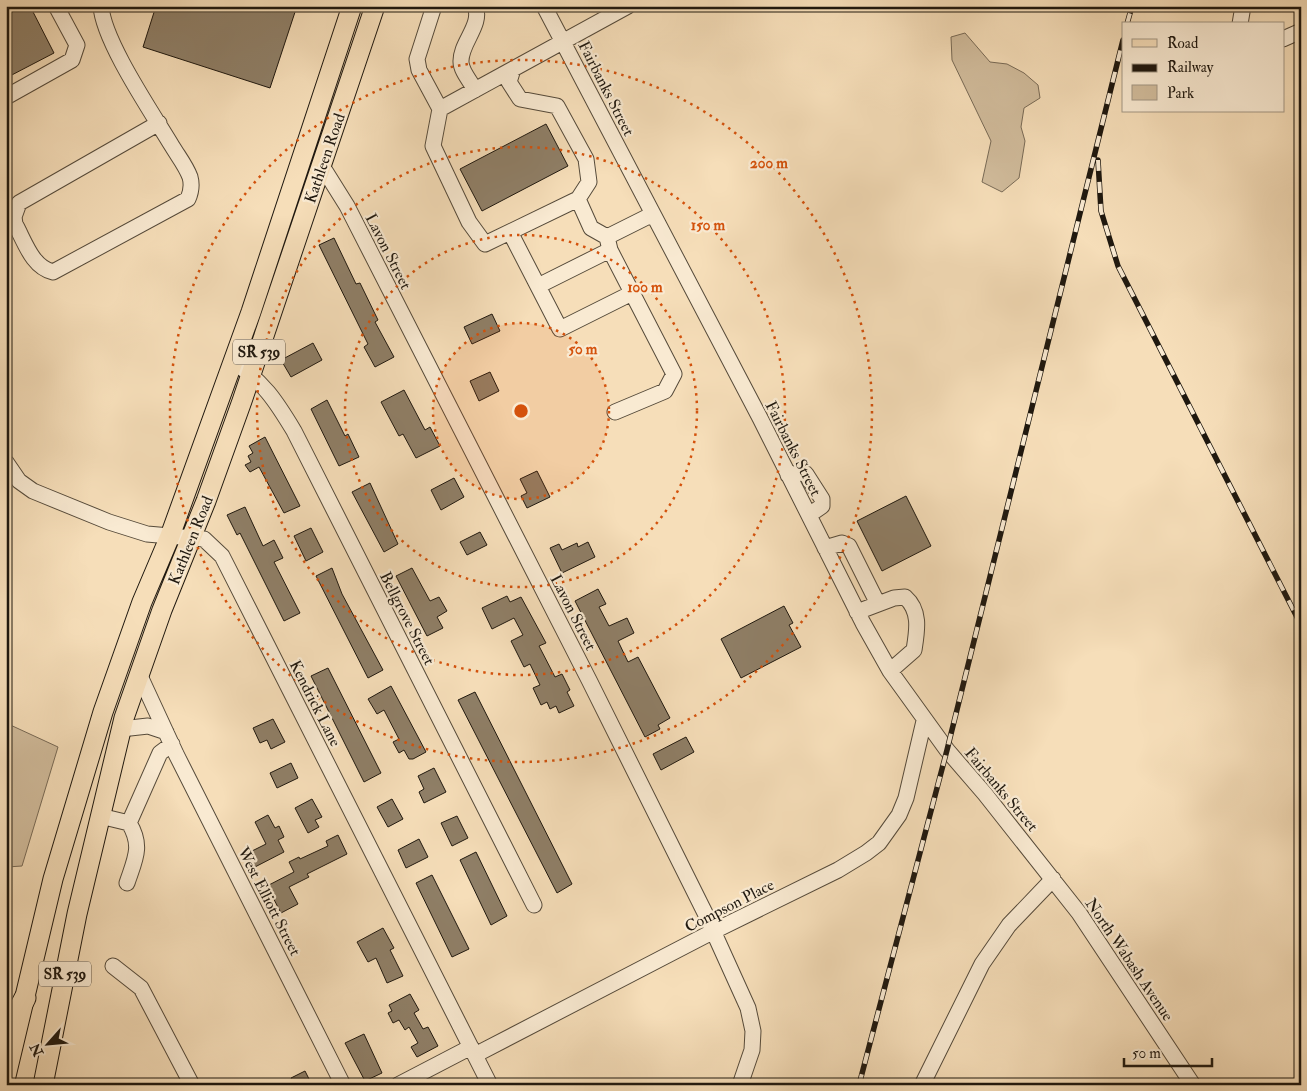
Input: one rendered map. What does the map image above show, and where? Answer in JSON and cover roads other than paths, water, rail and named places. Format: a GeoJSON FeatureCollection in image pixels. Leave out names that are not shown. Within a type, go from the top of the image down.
{"type":"FeatureCollection","features":[{"type":"Feature","properties":{"kind":"highway"},"geometry":{"type":"LineString","coordinates":[[6,1034],[25,998]]}},
{"type":"Feature","properties":{"kind":"main road","name":"Kathleen Road"},"geometry":{"type":"LineString","coordinates":[[6,1076],[53,879],[100,721],[142,602],[170,536],[251,312],[352,6]]}},
{"type":"Feature","properties":{"kind":"main road","name":"Kathleen Road"},"geometry":{"type":"LineString","coordinates":[[43,1085],[76,914],[121,729],[139,674],[206,501],[251,374],[375,6]]}},
{"type":"Feature","properties":{"kind":"street"},"geometry":{"type":"LineString","coordinates":[[6,97],[72,60],[77,45],[56,6]]}},
{"type":"Feature","properties":{"kind":"street"},"geometry":{"type":"LineString","coordinates":[[101,6],[108,36],[159,123],[190,176],[191,191],[188,199],[53,272],[43,270],[36,264],[15,224],[14,217],[19,203],[159,123]]}},
{"type":"Feature","properties":{"kind":"street"},"geometry":{"type":"LineString","coordinates":[[434,6],[417,59],[419,70],[440,109],[433,146],[469,222],[485,244],[578,199],[588,182],[586,159],[557,106],[520,100],[509,82],[513,69]]}},
{"type":"Feature","properties":{"kind":"street"},"geometry":{"type":"LineString","coordinates":[[475,6],[477,11],[475,22],[461,55],[461,64],[475,90]]}},
{"type":"Feature","properties":{"kind":"street","name":"Fairbanks Street"},"geometry":{"type":"LineString","coordinates":[[544,6],[857,612],[890,670],[924,721],[1053,879]]}},
{"type":"Feature","properties":{"kind":"street"},"geometry":{"type":"LineString","coordinates":[[440,109],[628,6]]}},
{"type":"Feature","properties":{"kind":"street"},"geometry":{"type":"LineString","coordinates":[[1240,22],[1243,6]]}},
{"type":"Feature","properties":{"kind":"street"},"geometry":{"type":"LineString","coordinates":[[1284,38],[1301,30]]}},
{"type":"Feature","properties":{"kind":"street","name":"Lavon Street"},"geometry":{"type":"LineString","coordinates":[[322,166],[347,206],[589,680],[705,913],[748,1008],[753,1031],[752,1050],[740,1085]]}},
{"type":"Feature","properties":{"kind":"street"},"geometry":{"type":"LineString","coordinates":[[578,199],[591,228],[608,243],[674,374],[665,390],[615,412]]}},
{"type":"Feature","properties":{"kind":"street"},"geometry":{"type":"LineString","coordinates":[[538,286],[653,214]]}},
{"type":"Feature","properties":{"kind":"street"},"geometry":{"type":"LineString","coordinates":[[510,232],[560,329],[632,293]]}},
{"type":"Feature","properties":{"kind":"street","name":"Bellgrove Street"},"geometry":{"type":"LineString","coordinates":[[233,362],[251,374],[273,396],[294,431],[534,905]]}},
{"type":"Feature","properties":{"kind":"street","name":"Kendrick Lane"},"geometry":{"type":"LineString","coordinates":[[6,462],[19,481],[32,491],[109,522],[147,534],[204,539],[222,556],[490,1085]]}},
{"type":"Feature","properties":{"kind":"street"},"geometry":{"type":"LineString","coordinates":[[825,548],[842,543],[849,546],[878,604]]}},
{"type":"Feature","properties":{"kind":"street"},"geometry":{"type":"LineString","coordinates":[[857,612],[906,596],[911,601],[918,621],[914,650],[890,670]]}},
{"type":"Feature","properties":{"kind":"street","name":"West Elliott Street"},"geometry":{"type":"LineString","coordinates":[[139,674],[169,738],[343,1085]]}},
{"type":"Feature","properties":{"kind":"street","name":"Compson Place"},"geometry":{"type":"LineString","coordinates":[[398,1085],[473,1051],[838,870],[879,843],[890,830],[906,798],[924,721]]}},
{"type":"Feature","properties":{"kind":"street"},"geometry":{"type":"LineString","coordinates":[[121,729],[148,726],[169,738],[160,753],[128,823]]}},
{"type":"Feature","properties":{"kind":"street"},"geometry":{"type":"LineString","coordinates":[[100,816],[128,823],[135,834],[138,850],[127,883]]}},
{"type":"Feature","properties":{"kind":"street"},"geometry":{"type":"LineString","coordinates":[[922,1085],[982,964],[1009,924],[1053,879]]}},
{"type":"Feature","properties":{"kind":"street","name":"North Wabash Avenue"},"geometry":{"type":"LineString","coordinates":[[1053,879],[1079,913],[1193,1085]]}},
{"type":"Feature","properties":{"kind":"street"},"geometry":{"type":"LineString","coordinates":[[113,966],[141,988],[192,1085]]}},
{"type":"Feature","properties":{"kind":"railway"},"geometry":{"type":"LineString","coordinates":[[1128,22],[1132,6]]}},
{"type":"Feature","properties":{"kind":"railway"},"geometry":{"type":"LineString","coordinates":[[859,1085],[947,750],[1122,44]]}},
{"type":"Feature","properties":{"kind":"railway"},"geometry":{"type":"LineString","coordinates":[[1098,160],[1101,211],[1118,266],[1301,625]]}}]}
